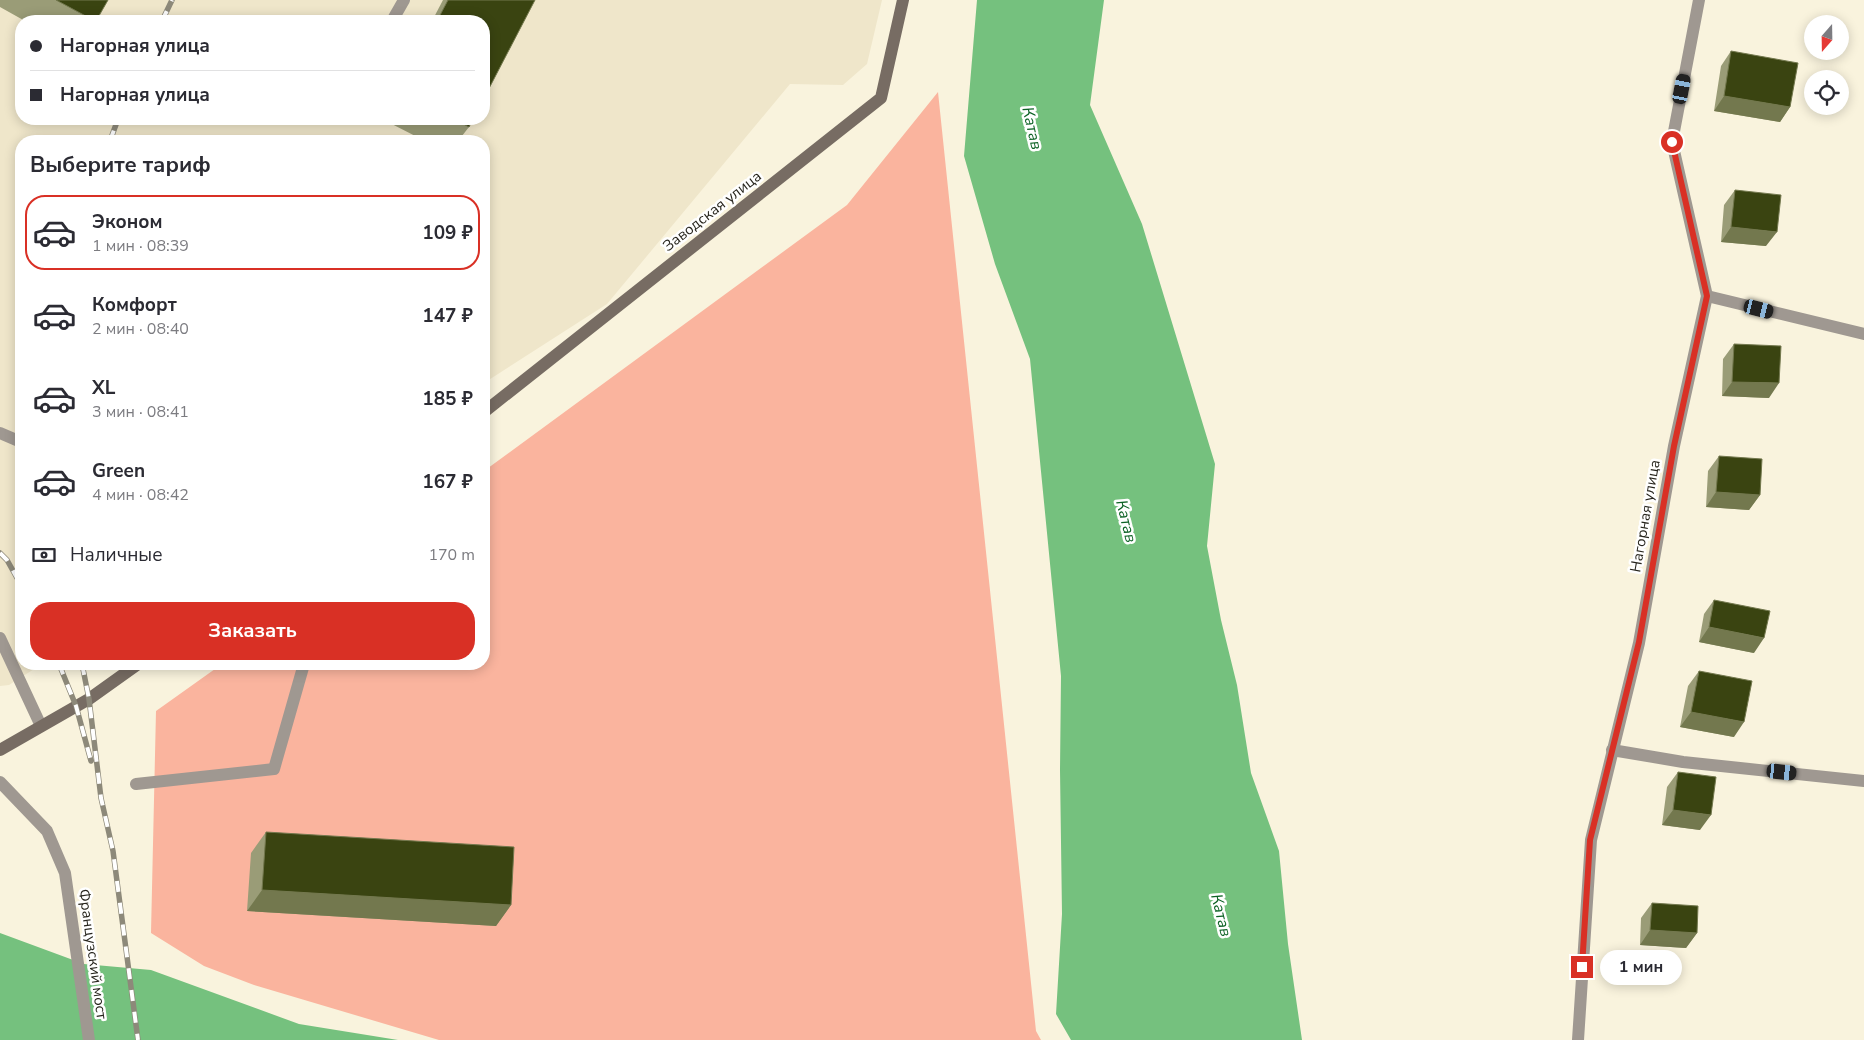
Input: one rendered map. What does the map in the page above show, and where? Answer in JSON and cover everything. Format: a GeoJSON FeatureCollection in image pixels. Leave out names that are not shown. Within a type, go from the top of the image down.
{"type":"FeatureCollection","features":[{"type":"Feature","properties":{"kind":"street"},"geometry":{"type":"LineString","coordinates":[[395,15],[404,0]]}},
{"type":"Feature","properties":{"kind":"street","name":"Заводская улица"},"geometry":{"type":"LineString","coordinates":[[490,407],[881,98],[903,0]]}},
{"type":"Feature","properties":{"kind":"street","name":"Нагорная улица"},"geometry":{"type":"LineString","coordinates":[[1578,1040],[1590,840],[1639,642],[1674,446],[1707,296],[1672,142],[1699,0]]}},
{"type":"Feature","properties":{"kind":"street"},"geometry":{"type":"LineString","coordinates":[[1707,296],[1864,334]]}},
{"type":"Feature","properties":{"kind":"street"},"geometry":{"type":"LineString","coordinates":[[0,433],[15,439]]}},
{"type":"Feature","properties":{"kind":"street"},"geometry":{"type":"LineString","coordinates":[[0,638],[41,726]]}},
{"type":"Feature","properties":{"kind":"street"},"geometry":{"type":"LineString","coordinates":[[0,750],[89,699],[130,670]]}},
{"type":"Feature","properties":{"kind":"street"},"geometry":{"type":"LineString","coordinates":[[136,784],[274,769],[302,670]]}},
{"type":"Feature","properties":{"kind":"street"},"geometry":{"type":"LineString","coordinates":[[1612,750],[1683,762],[1864,781]]}},
{"type":"Feature","properties":{"kind":"street","name":"Французский мост"},"geometry":{"type":"LineString","coordinates":[[0,782],[47,831],[65,873],[89,1040]]}},
{"type":"Feature","properties":{"kind":"shaded area"},"geometry":{"type":"Polygon","coordinates":[[[0,0],[882,0],[867,64],[843,85],[790,84],[607,304],[490,379],[490,135],[15,135],[15,670],[33,670],[9,685],[0,686],[0,0]]]}},
{"type":"Feature","properties":{"kind":"shaded area"},"geometry":{"type":"Polygon","coordinates":[[[938,92],[1036,1031],[1041,1040],[439,1040],[254,985],[204,966],[151,933],[156,711],[214,670],[490,670],[490,467],[847,205],[938,92]]]}},
{"type":"Feature","properties":{"kind":"water","name":"Катав"},"geometry":{"type":"Polygon","coordinates":[[[977,0],[1104,0],[1090,105],[1142,224],[1215,464],[1207,546],[1221,620],[1237,685],[1251,773],[1279,851],[1288,944],[1302,1040],[1071,1040],[1056,1014],[1062,914],[1061,676],[1030,359],[995,264],[964,156],[977,0]]]}},
{"type":"Feature","properties":{"kind":"water"},"geometry":{"type":"Polygon","coordinates":[[[0,933],[84,964],[151,970],[299,1024],[398,1040],[0,1040],[0,933]]]}},
{"type":"Feature","properties":{"kind":"building"},"geometry":{"type":"Polygon","coordinates":[[[56,0],[108,0],[99,15],[84,15],[56,0]]]}},
{"type":"Feature","properties":{"kind":"building"},"geometry":{"type":"Polygon","coordinates":[[[448,0],[535,0],[490,86],[490,15],[440,15],[448,0]]]}},
{"type":"Feature","properties":{"kind":"building"},"geometry":{"type":"Polygon","coordinates":[[[1731,51],[1798,63],[1790,107],[1724,96],[1731,51]]]}},
{"type":"Feature","properties":{"kind":"building"},"geometry":{"type":"Polygon","coordinates":[[[1735,190],[1781,195],[1777,232],[1731,227],[1735,190]]]}},
{"type":"Feature","properties":{"kind":"building"},"geometry":{"type":"Polygon","coordinates":[[[1734,344],[1781,346],[1779,383],[1732,382],[1734,344]]]}},
{"type":"Feature","properties":{"kind":"building"},"geometry":{"type":"Polygon","coordinates":[[[1719,456],[1762,459],[1760,495],[1716,492],[1719,456]]]}},
{"type":"Feature","properties":{"kind":"building"},"geometry":{"type":"Polygon","coordinates":[[[1714,600],[1770,611],[1764,638],[1709,627],[1714,600]]]}},
{"type":"Feature","properties":{"kind":"building"},"geometry":{"type":"Polygon","coordinates":[[[1699,671],[1752,681],[1744,722],[1691,712],[1699,671]]]}},
{"type":"Feature","properties":{"kind":"building"},"geometry":{"type":"Polygon","coordinates":[[[1678,772],[1716,777],[1711,815],[1673,810],[1678,772]]]}},
{"type":"Feature","properties":{"kind":"building"},"geometry":{"type":"Polygon","coordinates":[[[266,832],[514,847],[511,905],[262,890],[266,832]]]}},
{"type":"Feature","properties":{"kind":"building"},"geometry":{"type":"Polygon","coordinates":[[[1652,903],[1698,906],[1697,933],[1650,930],[1652,903]]]}},
{"type":"Feature","properties":{"kind":"railway"},"geometry":{"type":"LineString","coordinates":[[165,15],[172,0]]}},
{"type":"Feature","properties":{"kind":"railway"},"geometry":{"type":"LineString","coordinates":[[112,135],[116,125]]}},
{"type":"Feature","properties":{"kind":"railway"},"geometry":{"type":"LineString","coordinates":[[0,553],[7,560],[15,574]]}},
{"type":"Feature","properties":{"kind":"railway"},"geometry":{"type":"LineString","coordinates":[[61,670],[76,706],[91,761]]}},
{"type":"Feature","properties":{"kind":"railway"},"geometry":{"type":"LineString","coordinates":[[83,670],[89,699],[101,798],[113,851],[138,1040]]}},
{"type":"Feature","properties":{"kind":"route"},"geometry":{"type":"LineString","coordinates":[[1582,967],[1590,840],[1639,642],[1674,446],[1707,296],[1672,142]]}}]}
